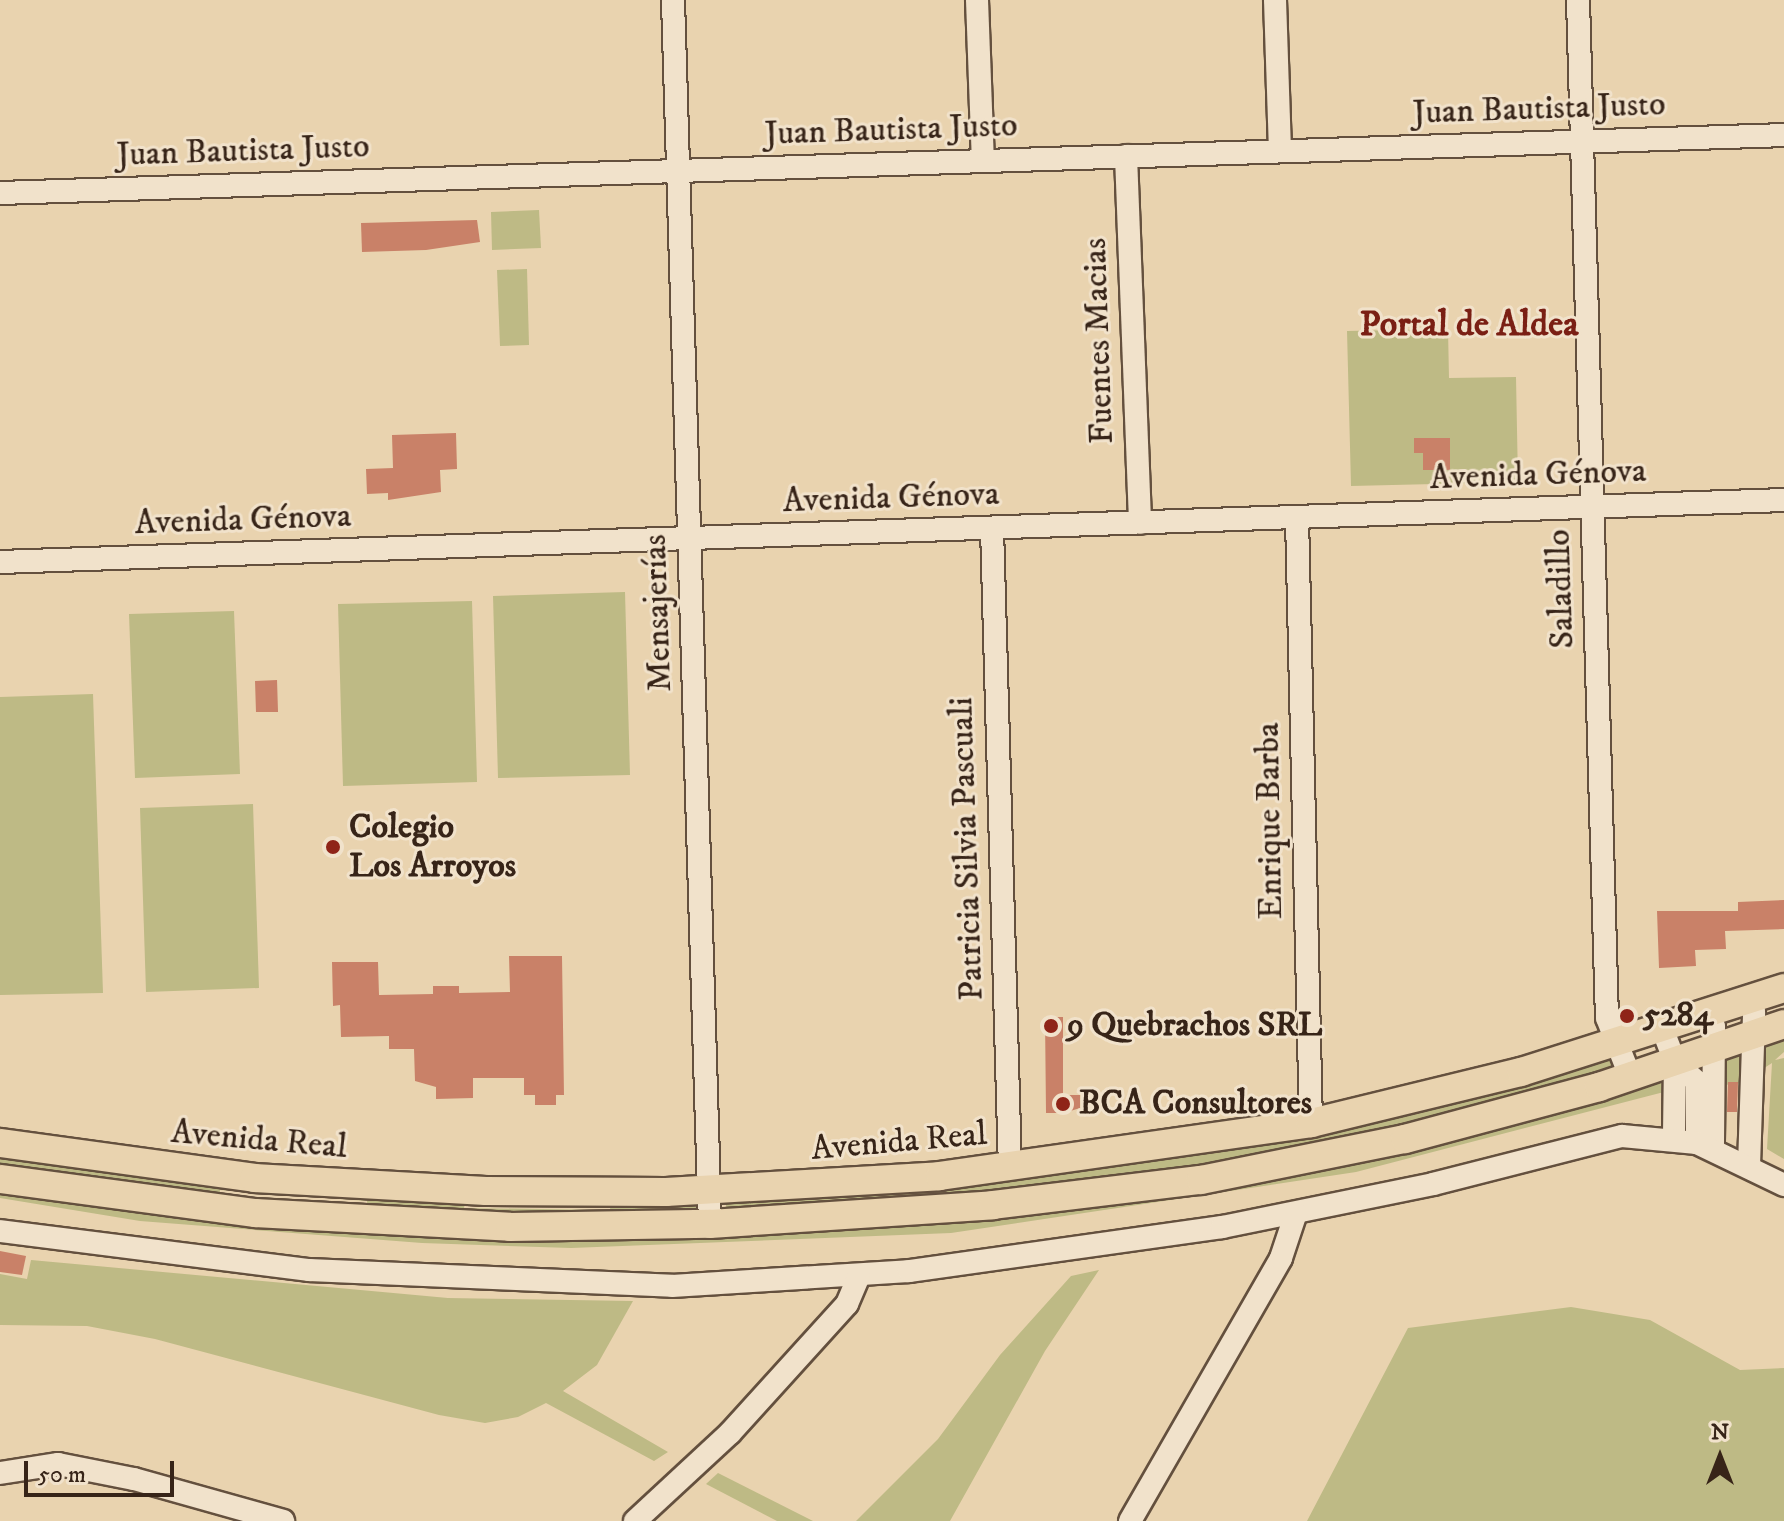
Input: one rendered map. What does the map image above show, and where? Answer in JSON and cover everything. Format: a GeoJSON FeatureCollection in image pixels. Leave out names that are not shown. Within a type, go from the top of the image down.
{"type":"FeatureCollection","features":[{"type":"Feature","properties":{"kind":"main road","name":"Avenida Real"},"geometry":{"type":"LineString","coordinates":[[0,1143],[104,1160],[346,1185],[498,1191],[710,1190],[1010,1168],[1311,1123],[1616,1042],[1784,988]]}},
{"type":"Feature","properties":{"kind":"main road","name":"Avenida Real"},"geometry":{"type":"LineString","coordinates":[[0,1179],[270,1214],[510,1227],[710,1224],[1009,1203],[1201,1180],[1405,1139],[1630,1076],[1784,1024]]}},
{"type":"Feature","properties":{"kind":"street","name":"Mensajerías"},"geometry":{"type":"LineString","coordinates":[[673,0],[710,1224]]}},
{"type":"Feature","properties":{"kind":"street"},"geometry":{"type":"LineString","coordinates":[[977,0],[983,161]]}},
{"type":"Feature","properties":{"kind":"street"},"geometry":{"type":"LineString","coordinates":[[1275,0],[1280,151]]}},
{"type":"Feature","properties":{"kind":"street","name":"Saladillo"},"geometry":{"type":"LineString","coordinates":[[1578,0],[1607,1018],[1630,1076]]}},
{"type":"Feature","properties":{"kind":"street","name":"Juan Bautista Justo"},"geometry":{"type":"LineString","coordinates":[[0,193],[1784,135]]}},
{"type":"Feature","properties":{"kind":"street","name":"Fuentes Macias"},"geometry":{"type":"LineString","coordinates":[[1126,156],[1140,523]]}},
{"type":"Feature","properties":{"kind":"street","name":"Avenida Génova"},"geometry":{"type":"LineString","coordinates":[[0,562],[1784,500]]}},
{"type":"Feature","properties":{"kind":"street","name":"Enrique Barba"},"geometry":{"type":"LineString","coordinates":[[1297,517],[1311,1123]]}},
{"type":"Feature","properties":{"kind":"street","name":"Patricia Silvia Pascuali"},"geometry":{"type":"LineString","coordinates":[[992,528],[1010,1168]]}},
{"type":"Feature","properties":{"kind":"street"},"geometry":{"type":"LineString","coordinates":[[1749,1166],[1754,1035],[1750,1000]]}},
{"type":"Feature","properties":{"kind":"street"},"geometry":{"type":"LineString","coordinates":[[1705,1146],[1714,1048],[1709,1013]]}},
{"type":"Feature","properties":{"kind":"street"},"geometry":{"type":"LineString","coordinates":[[1662,1028],[1675,1062],[1674,1138]]}},
{"type":"Feature","properties":{"kind":"street"},"geometry":{"type":"LineString","coordinates":[[1675,1062],[1697,1082],[1705,1146]]}},
{"type":"Feature","properties":{"kind":"street"},"geometry":{"type":"LineString","coordinates":[[0,1231],[309,1270],[498,1282],[672,1286],[859,1276],[1000,1261],[1296,1213],[1622,1136],[1674,1138],[1705,1146],[1784,1185]]}},
{"type":"Feature","properties":{"kind":"street"},"geometry":{"type":"LineString","coordinates":[[1130,1521],[1281,1258],[1296,1213]]}},
{"type":"Feature","properties":{"kind":"street"},"geometry":{"type":"LineString","coordinates":[[635,1521],[730,1433],[847,1304],[859,1276]]}},
{"type":"Feature","properties":{"kind":"street"},"geometry":{"type":"LineString","coordinates":[[0,1473],[58,1464],[134,1479],[283,1521]]}},
{"type":"Feature","properties":{"kind":"shaded area"},"geometry":{"type":"Polygon","coordinates":[[[539,210],[541,248],[492,250],[491,212],[539,210]]]}},
{"type":"Feature","properties":{"kind":"shaded area"},"geometry":{"type":"Polygon","coordinates":[[[527,269],[529,345],[500,346],[497,270],[527,269]]]}},
{"type":"Feature","properties":{"kind":"shaded area"},"geometry":{"type":"Polygon","coordinates":[[[1448,329],[1449,378],[1516,377],[1518,482],[1351,486],[1347,331],[1448,329]]]}},
{"type":"Feature","properties":{"kind":"shaded area"},"geometry":{"type":"Polygon","coordinates":[[[625,592],[630,775],[498,778],[493,596],[625,592]]]}},
{"type":"Feature","properties":{"kind":"shaded area"},"geometry":{"type":"Polygon","coordinates":[[[472,601],[477,782],[343,786],[338,604],[472,601]]]}},
{"type":"Feature","properties":{"kind":"shaded area"},"geometry":{"type":"Polygon","coordinates":[[[234,611],[240,774],[135,778],[129,614],[234,611]]]}},
{"type":"Feature","properties":{"kind":"shaded area"},"geometry":{"type":"Polygon","coordinates":[[[93,694],[103,993],[0,995],[0,697],[93,694]]]}},
{"type":"Feature","properties":{"kind":"shaded area"},"geometry":{"type":"Polygon","coordinates":[[[253,804],[259,988],[146,992],[140,808],[253,804]]]}},
{"type":"Feature","properties":{"kind":"shaded area"},"geometry":{"type":"Polygon","coordinates":[[[1784,1024],[1784,1052],[1775,1060],[1784,1058],[1784,1159],[1767,1149],[1772,1063],[1741,1083],[1660,1093],[1356,1172],[951,1233],[571,1248],[422,1243],[140,1221],[0,1198],[0,1179],[510,1227],[1201,1180],[1784,1024]]]}},
{"type":"Feature","properties":{"kind":"shaded area"},"geometry":{"type":"Polygon","coordinates":[[[1607,1054],[1614,1070],[1550,1096],[1158,1182],[726,1212],[726,1202],[869,1190],[1607,1054]]]}},
{"type":"Feature","properties":{"kind":"shaded area"},"geometry":{"type":"Polygon","coordinates":[[[0,1149],[466,1197],[464,1208],[610,1210],[611,1199],[696,1202],[696,1212],[368,1212],[367,1201],[220,1190],[219,1201],[0,1169],[0,1149]]]}},
{"type":"Feature","properties":{"kind":"shaded area"},"geometry":{"type":"Polygon","coordinates":[[[31,1260],[448,1298],[633,1301],[597,1365],[563,1391],[668,1452],[654,1461],[546,1403],[518,1417],[485,1423],[439,1415],[155,1339],[87,1326],[0,1325],[0,1274],[27,1279],[31,1260]]]}},
{"type":"Feature","properties":{"kind":"shaded area"},"geometry":{"type":"Polygon","coordinates":[[[1099,1270],[1045,1351],[950,1521],[856,1521],[938,1439],[1000,1355],[1071,1276],[1099,1270]]]}},
{"type":"Feature","properties":{"kind":"shaded area"},"geometry":{"type":"Polygon","coordinates":[[[1571,1307],[1650,1320],[1740,1370],[1784,1368],[1784,1521],[1307,1521],[1408,1328],[1571,1307]]]}},
{"type":"Feature","properties":{"kind":"shaded area"},"geometry":{"type":"Polygon","coordinates":[[[718,1473],[813,1521],[777,1521],[706,1484],[718,1473]]]}},
{"type":"Feature","properties":{"kind":"building"},"geometry":{"type":"Polygon","coordinates":[[[477,220],[480,242],[426,250],[362,252],[361,223],[477,220]]]}},
{"type":"Feature","properties":{"kind":"building"},"geometry":{"type":"Polygon","coordinates":[[[456,433],[457,469],[440,470],[441,492],[388,500],[388,493],[367,494],[366,469],[393,468],[392,435],[456,433]]]}},
{"type":"Feature","properties":{"kind":"building"},"geometry":{"type":"Polygon","coordinates":[[[1414,438],[1450,438],[1450,470],[1423,470],[1423,453],[1414,453],[1414,438]]]}},
{"type":"Feature","properties":{"kind":"building"},"geometry":{"type":"Polygon","coordinates":[[[277,680],[278,712],[256,712],[255,681],[277,680]]]}},
{"type":"Feature","properties":{"kind":"building"},"geometry":{"type":"Polygon","coordinates":[[[1784,900],[1784,929],[1725,931],[1726,949],[1695,950],[1696,966],[1659,968],[1657,911],[1738,911],[1738,902],[1784,900]]]}},
{"type":"Feature","properties":{"kind":"building"},"geometry":{"type":"Polygon","coordinates":[[[509,956],[562,956],[564,1095],[556,1095],[556,1105],[535,1105],[535,1095],[524,1095],[524,1078],[473,1078],[473,1098],[436,1099],[436,1087],[415,1081],[414,1049],[389,1049],[389,1036],[341,1037],[340,1005],[333,1006],[332,962],[378,962],[379,995],[433,994],[433,986],[459,986],[459,993],[510,992],[509,956]]]}},
{"type":"Feature","properties":{"kind":"building"},"geometry":{"type":"Polygon","coordinates":[[[1045,1017],[1063,1017],[1063,1095],[1080,1095],[1080,1108],[1064,1113],[1046,1113],[1045,1017]]]}},
{"type":"Feature","properties":{"kind":"building"},"geometry":{"type":"Polygon","coordinates":[[[1728,1082],[1738,1082],[1737,1112],[1727,1112],[1728,1082]]]}},
{"type":"Feature","properties":{"kind":"building"},"geometry":{"type":"Polygon","coordinates":[[[0,1251],[26,1256],[22,1275],[0,1272],[0,1251]]]}},
{"type":"Feature","properties":{"kind":"place","name":"Colegio Los Arroyos"},"geometry":{"type":"Point","coordinates":[333,847]}},
{"type":"Feature","properties":{"kind":"place","name":"5284"},"geometry":{"type":"Point","coordinates":[1627,1016]}},
{"type":"Feature","properties":{"kind":"place","name":"9 Quebrachos SRL"},"geometry":{"type":"Point","coordinates":[1051,1026]}},
{"type":"Feature","properties":{"kind":"place","name":"BCA Consultores"},"geometry":{"type":"Point","coordinates":[1063,1104]}},
{"type":"Feature","properties":{"kind":"district","name":"Portal de Aldea"},"geometry":{"type":"Point","coordinates":[1469,325]}}]}
